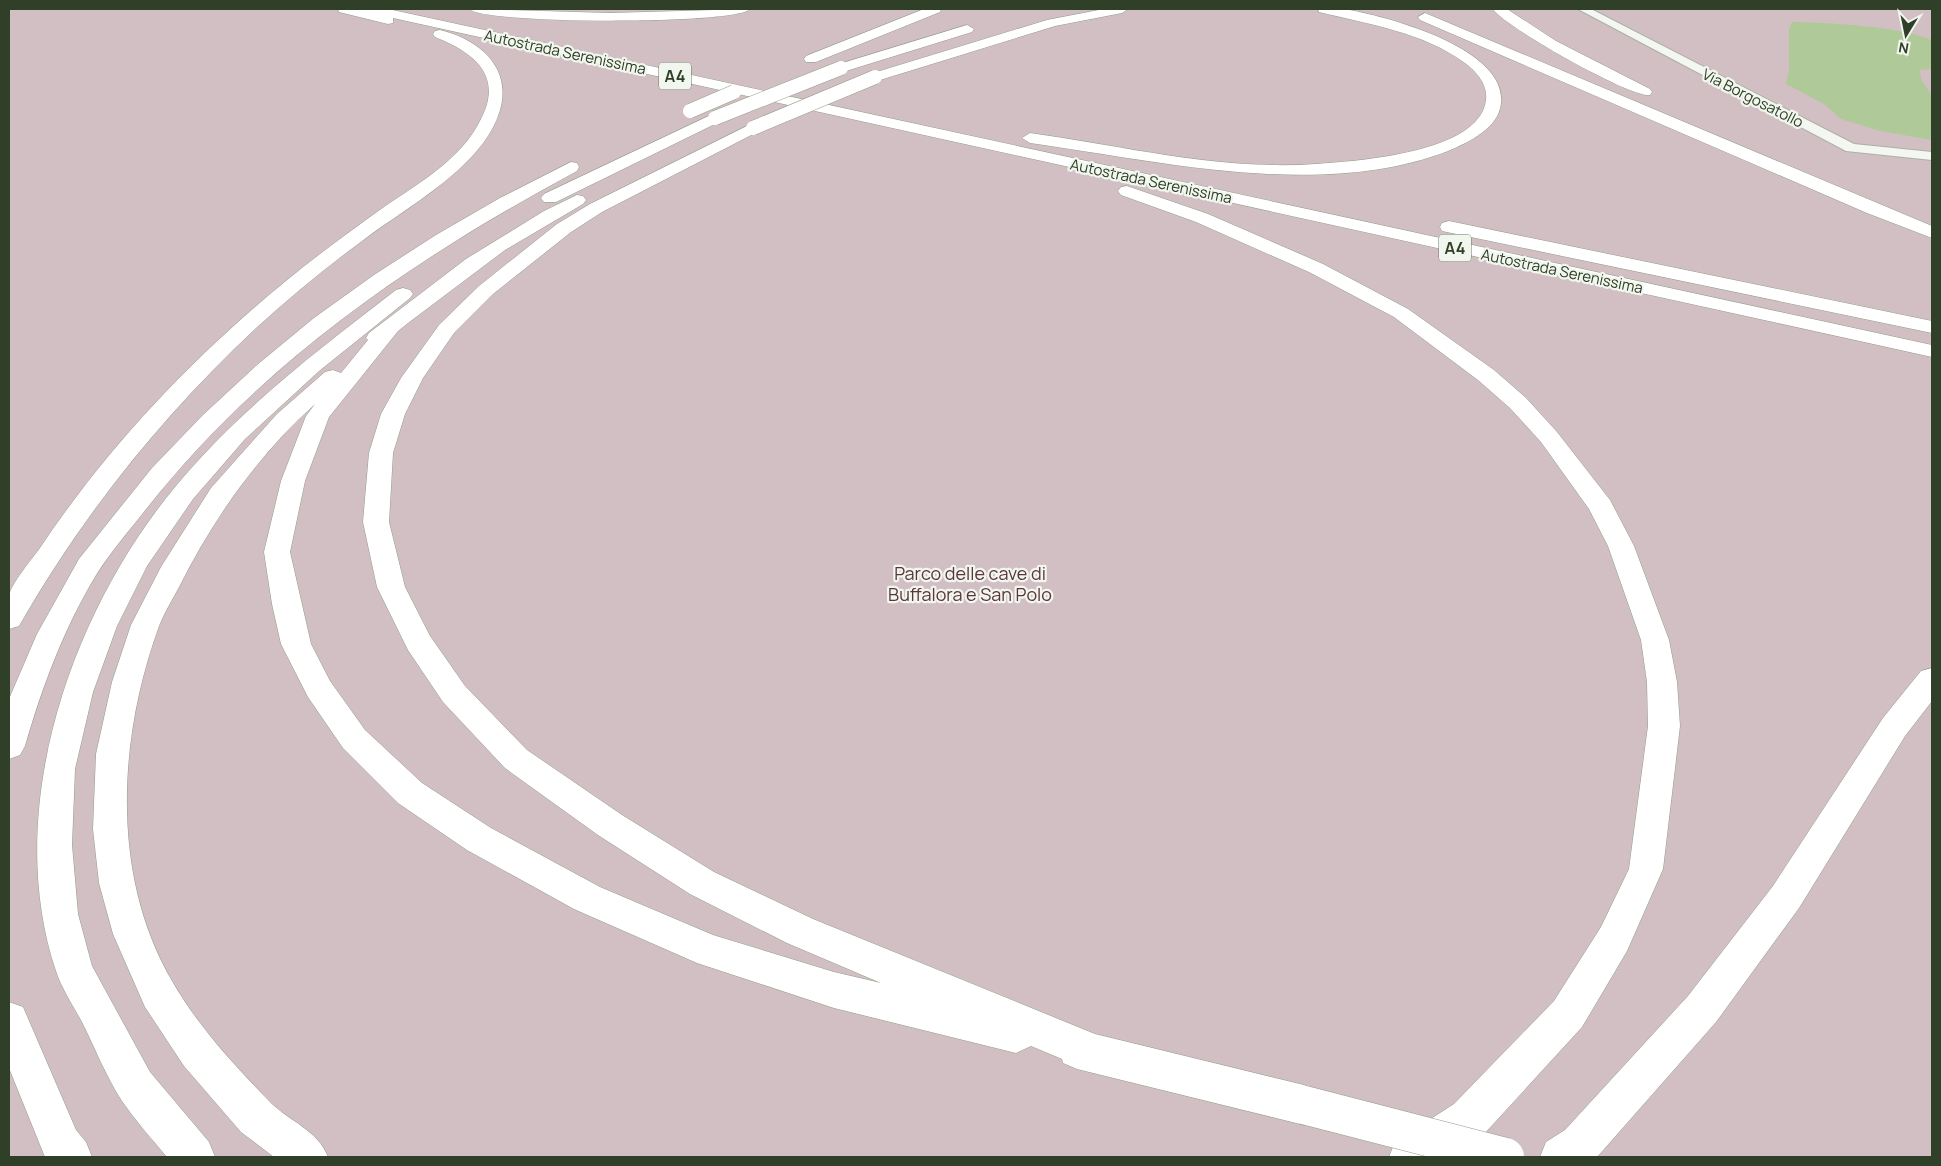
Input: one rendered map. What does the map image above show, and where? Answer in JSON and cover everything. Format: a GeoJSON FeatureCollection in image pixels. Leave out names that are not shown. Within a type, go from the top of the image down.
{"type":"FeatureCollection","features":[{"type":"Feature","properties":{"kind":"highway"},"geometry":{"type":"LineString","coordinates":[[9,619],[57,540],[111,466],[160,411],[216,355],[285,292],[356,236],[436,178],[461,156],[480,134],[490,118],[497,94],[497,79],[491,67],[471,50],[450,38],[424,29],[344,9]]}},
{"type":"Feature","properties":{"kind":"highway","name":"Autostrada Serenissima"},"geometry":{"type":"LineString","coordinates":[[371,9],[978,144],[1932,351]]}},
{"type":"Feature","properties":{"kind":"highway","name":"Autostrada Serenissima"},"geometry":{"type":"LineString","coordinates":[[432,9],[857,100]]}},
{"type":"Feature","properties":{"kind":"highway"},"geometry":{"type":"LineString","coordinates":[[476,9],[555,16],[616,17],[678,15],[744,9]]}},
{"type":"Feature","properties":{"kind":"highway"},"geometry":{"type":"LineString","coordinates":[[794,67],[935,9]]}},
{"type":"Feature","properties":{"kind":"highway"},"geometry":{"type":"LineString","coordinates":[[307,1157],[256,1116],[198,1052],[158,994],[131,934],[117,883],[110,829],[112,754],[127,682],[145,624],[175,567],[220,494],[285,419],[391,326],[446,282],[508,240],[575,201],[723,120],[925,50],[1069,9]]}},
{"type":"Feature","properties":{"kind":"highway"},"geometry":{"type":"LineString","coordinates":[[9,746],[22,702],[52,634],[85,571],[142,494],[201,429],[274,362],[340,310],[466,224],[616,144],[723,120],[875,77],[1052,23],[1122,9]]}},
{"type":"Feature","properties":{"kind":"highway","name":"Autostrada Serenissima"},"geometry":{"type":"LineString","coordinates":[[1324,9],[1394,25],[1446,46],[1465,58],[1487,78],[1494,91],[1494,104],[1490,116],[1471,133],[1434,150],[1377,163],[1320,169],[1288,170],[1211,164],[1025,137],[1932,327]]}},
{"type":"Feature","properties":{"kind":"highway"},"geometry":{"type":"LineString","coordinates":[[1499,9],[1572,56],[1663,101]]}},
{"type":"Feature","properties":{"kind":"highway"},"geometry":{"type":"LineString","coordinates":[[1410,12],[1873,209],[1932,231]]}},
{"type":"Feature","properties":{"kind":"highway"},"geometry":{"type":"LineString","coordinates":[[194,1157],[136,1086],[75,971],[60,914],[55,845],[60,769],[78,692],[103,626],[135,563],[184,494],[236,434],[311,366],[373,316],[488,235],[555,196],[841,68],[977,27]]}},
{"type":"Feature","properties":{"kind":"highway"},"geometry":{"type":"LineString","coordinates":[[759,81],[723,120],[564,228],[486,290],[446,329],[412,378],[393,414],[381,453],[376,522],[391,587],[418,642],[454,694],[516,759],[610,825],[702,883],[800,931],[1094,1053]]}},
{"type":"Feature","properties":{"kind":"highway"},"geometry":{"type":"LineString","coordinates":[[1680,109],[1885,206],[1932,231]]}},
{"type":"Feature","properties":{"kind":"highway"},"geometry":{"type":"LineString","coordinates":[[978,144],[1202,218],[1316,268],[1401,314],[1442,341],[1518,403],[1549,437],[1581,478],[1601,506],[1621,546],[1654,640],[1662,682],[1664,726],[1646,869],[1614,939],[1568,1014],[1469,1119],[1410,1157]]}},
{"type":"Feature","properties":{"kind":"highway"},"geometry":{"type":"LineString","coordinates":[[391,326],[318,416],[293,481],[278,552],[286,604],[296,644],[319,689],[354,739],[410,793],[479,839],[587,898],[710,951],[834,990],[1304,1105],[1505,1157]]}},
{"type":"Feature","properties":{"kind":"highway"},"geometry":{"type":"LineString","coordinates":[[1561,1157],[1580,1145],[1702,1009],[1786,897],[1894,727],[1932,679]]}},
{"type":"Feature","properties":{"kind":"highway"},"geometry":{"type":"LineString","coordinates":[[9,1021],[61,1145],[71,1157]]}},
{"type":"Feature","properties":{"kind":"street","name":"Via Borgosatollo"},"geometry":{"type":"LineString","coordinates":[[1583,9],[1851,148],[1932,156]]}},
{"type":"Feature","properties":{"kind":"green space","name":"Parco delle cave di Buffalora e San Polo"},"geometry":{"type":"Polygon","coordinates":[[[9,9],[1932,9],[1932,1157],[9,1157],[9,9]]]}},
{"type":"Feature","properties":{"kind":"shaded area"},"geometry":{"type":"Polygon","coordinates":[[[1792,22],[1843,24],[1884,29],[1919,35],[1931,40],[1932,69],[1920,70],[1921,79],[1932,96],[1932,140],[1880,131],[1841,119],[1824,104],[1786,84],[1789,71],[1789,29],[1792,22]]]}}]}
